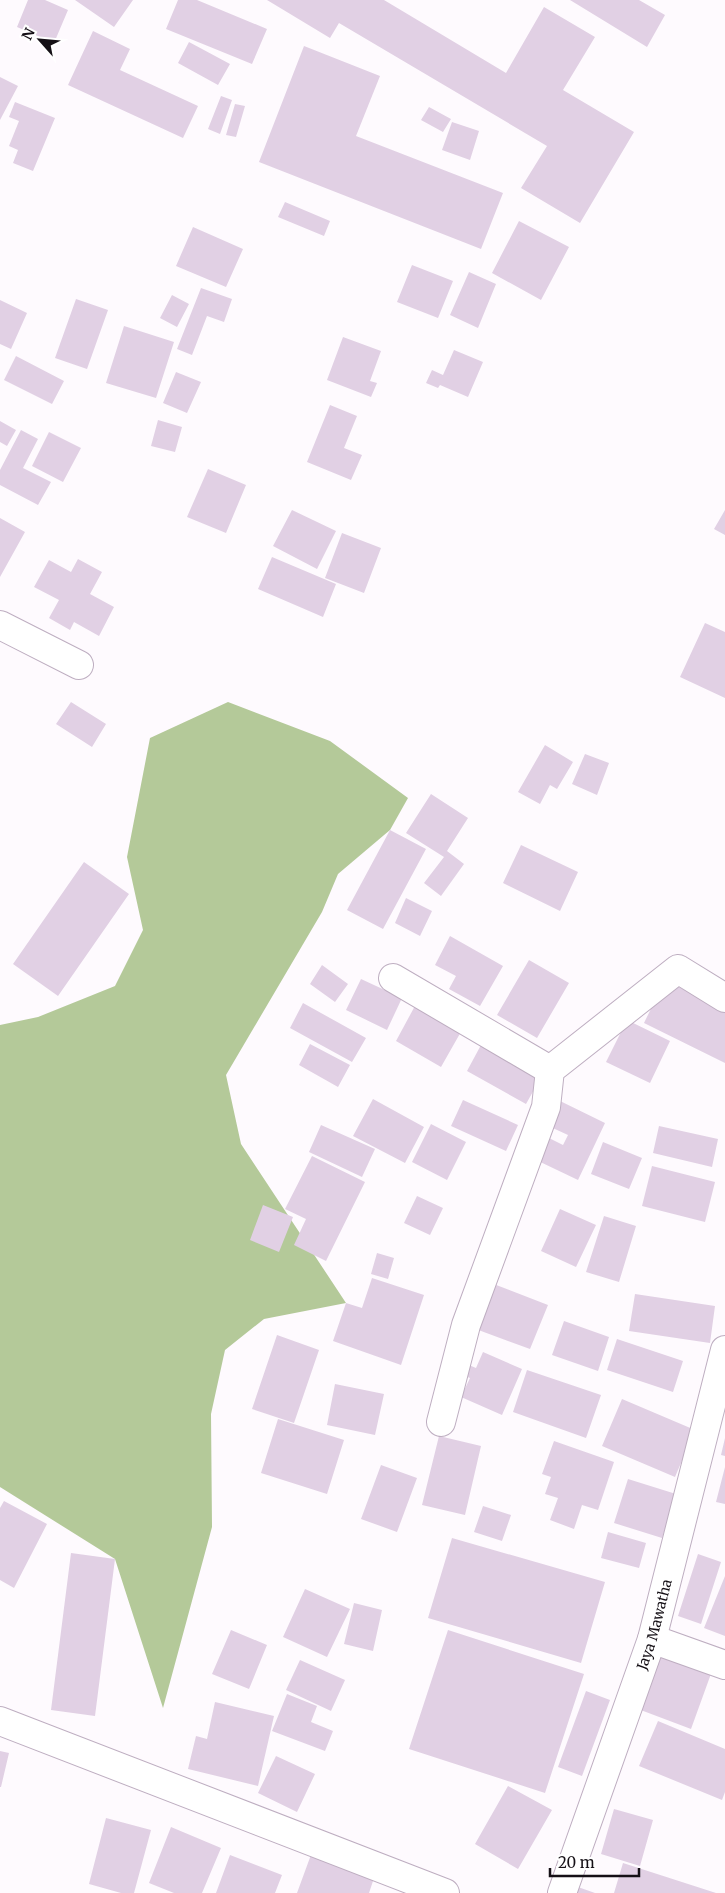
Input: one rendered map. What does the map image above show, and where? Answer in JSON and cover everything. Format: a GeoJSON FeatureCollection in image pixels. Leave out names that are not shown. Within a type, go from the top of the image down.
{"type":"FeatureCollection","features":[{"type":"Feature","properties":{"kind":"street"},"geometry":{"type":"LineString","coordinates":[[0,625],[80,665]]}},
{"type":"Feature","properties":{"kind":"street"},"geometry":{"type":"LineString","coordinates":[[441,1422],[466,1325],[546,1107],[550,1070],[678,969],[725,998]]}},
{"type":"Feature","properties":{"kind":"street"},"geometry":{"type":"LineString","coordinates":[[393,978],[550,1070]]}},
{"type":"Feature","properties":{"kind":"street","name":"Jaya Mawatha"},"geometry":{"type":"LineString","coordinates":[[562,1893],[652,1640],[725,1350]]}},
{"type":"Feature","properties":{"kind":"street"},"geometry":{"type":"LineString","coordinates":[[652,1640],[725,1665]]}},
{"type":"Feature","properties":{"kind":"street"},"geometry":{"type":"LineString","coordinates":[[0,1721],[445,1893]]}},
{"type":"Feature","properties":{"kind":"green space"},"geometry":{"type":"Polygon","coordinates":[[[228,702],[330,741],[408,798],[390,830],[338,874],[322,912],[226,1075],[241,1144],[346,1303],[264,1319],[225,1350],[211,1414],[212,1527],[163,1708],[115,1559],[0,1487],[0,1025],[38,1017],[115,986],[143,930],[127,857],[150,738],[228,702]]]}},
{"type":"Feature","properties":{"kind":"building"},"geometry":{"type":"Polygon","coordinates":[[[28,0],[45,0],[68,10],[54,43],[17,27],[28,0]]]}},
{"type":"Feature","properties":{"kind":"building"},"geometry":{"type":"Polygon","coordinates":[[[75,0],[133,0],[114,27],[75,0]]]}},
{"type":"Feature","properties":{"kind":"building"},"geometry":{"type":"Polygon","coordinates":[[[178,0],[197,0],[267,29],[252,64],[166,29],[178,0]]]}},
{"type":"Feature","properties":{"kind":"building"},"geometry":{"type":"Polygon","coordinates":[[[267,0],[384,0],[506,73],[544,7],[595,37],[563,90],[634,132],[580,223],[521,188],[547,146],[339,23],[330,38],[267,0]]]}},
{"type":"Feature","properties":{"kind":"building"},"geometry":{"type":"Polygon","coordinates":[[[570,0],[639,0],[665,15],[647,47],[570,0]]]}},
{"type":"Feature","properties":{"kind":"building"},"geometry":{"type":"Polygon","coordinates":[[[93,31],[130,49],[120,70],[198,106],[183,138],[68,85],[93,31]]]}},
{"type":"Feature","properties":{"kind":"building"},"geometry":{"type":"Polygon","coordinates":[[[189,42],[230,64],[218,85],[178,63],[189,42]]]}},
{"type":"Feature","properties":{"kind":"building"},"geometry":{"type":"Polygon","coordinates":[[[304,46],[380,76],[356,136],[503,193],[481,249],[259,162],[304,46]]]}},
{"type":"Feature","properties":{"kind":"building"},"geometry":{"type":"Polygon","coordinates":[[[0,77],[18,86],[0,120],[0,77]]]}},
{"type":"Feature","properties":{"kind":"building"},"geometry":{"type":"Polygon","coordinates":[[[221,96],[232,100],[220,134],[208,129],[221,96]]]}},
{"type":"Feature","properties":{"kind":"building"},"geometry":{"type":"Polygon","coordinates":[[[15,102],[55,118],[33,171],[13,163],[18,150],[9,146],[19,121],[9,117],[15,102]]]}},
{"type":"Feature","properties":{"kind":"building"},"geometry":{"type":"Polygon","coordinates":[[[235,104],[245,106],[236,137],[226,135],[235,104]]]}},
{"type":"Feature","properties":{"kind":"building"},"geometry":{"type":"Polygon","coordinates":[[[429,107],[451,119],[443,132],[421,120],[429,107]]]}},
{"type":"Feature","properties":{"kind":"building"},"geometry":{"type":"Polygon","coordinates":[[[452,122],[479,131],[470,160],[442,150],[452,122]]]}},
{"type":"Feature","properties":{"kind":"building"},"geometry":{"type":"Polygon","coordinates":[[[285,202],[330,221],[324,236],[278,217],[285,202]]]}},
{"type":"Feature","properties":{"kind":"building"},"geometry":{"type":"Polygon","coordinates":[[[519,221],[569,247],[541,300],[492,273],[519,221]]]}},
{"type":"Feature","properties":{"kind":"building"},"geometry":{"type":"Polygon","coordinates":[[[193,227],[243,249],[226,287],[176,266],[193,227]]]}},
{"type":"Feature","properties":{"kind":"building"},"geometry":{"type":"Polygon","coordinates":[[[412,265],[453,281],[438,318],[397,302],[412,265]]]}},
{"type":"Feature","properties":{"kind":"building"},"geometry":{"type":"Polygon","coordinates":[[[469,272],[496,284],[478,328],[450,315],[469,272]]]}},
{"type":"Feature","properties":{"kind":"building"},"geometry":{"type":"Polygon","coordinates":[[[201,288],[232,299],[224,322],[207,316],[192,355],[177,349],[201,288]]]}},
{"type":"Feature","properties":{"kind":"building"},"geometry":{"type":"Polygon","coordinates":[[[172,295],[189,304],[177,327],[160,318],[172,295]]]}},
{"type":"Feature","properties":{"kind":"building"},"geometry":{"type":"Polygon","coordinates":[[[76,299],[108,310],[87,369],[55,358],[76,299]]]}},
{"type":"Feature","properties":{"kind":"building"},"geometry":{"type":"Polygon","coordinates":[[[0,300],[27,313],[11,349],[0,344],[0,300]]]}},
{"type":"Feature","properties":{"kind":"building"},"geometry":{"type":"Polygon","coordinates":[[[124,326],[174,342],[156,398],[106,383],[124,326]]]}},
{"type":"Feature","properties":{"kind":"building"},"geometry":{"type":"Polygon","coordinates":[[[343,337],[381,351],[370,381],[377,383],[371,397],[327,380],[343,337]]]}},
{"type":"Feature","properties":{"kind":"building"},"geometry":{"type":"Polygon","coordinates":[[[454,350],[483,362],[468,397],[440,385],[438,388],[426,383],[432,370],[443,375],[454,350]]]}},
{"type":"Feature","properties":{"kind":"building"},"geometry":{"type":"Polygon","coordinates":[[[16,356],[64,381],[52,404],[4,380],[16,356]]]}},
{"type":"Feature","properties":{"kind":"building"},"geometry":{"type":"Polygon","coordinates":[[[176,372],[201,382],[187,413],[163,403],[176,372]]]}},
{"type":"Feature","properties":{"kind":"building"},"geometry":{"type":"Polygon","coordinates":[[[330,405],[357,416],[344,448],[362,455],[351,480],[307,462],[330,405]]]}},
{"type":"Feature","properties":{"kind":"building"},"geometry":{"type":"Polygon","coordinates":[[[158,420],[182,427],[175,452],[151,446],[158,420]]]}},
{"type":"Feature","properties":{"kind":"building"},"geometry":{"type":"Polygon","coordinates":[[[0,421],[16,430],[7,446],[0,442],[0,421]]]}},
{"type":"Feature","properties":{"kind":"building"},"geometry":{"type":"Polygon","coordinates":[[[21,430],[38,439],[23,468],[51,482],[38,505],[0,485],[0,470],[21,430]]]}},
{"type":"Feature","properties":{"kind":"building"},"geometry":{"type":"Polygon","coordinates":[[[49,432],[81,448],[63,482],[32,466],[49,432]]]}},
{"type":"Feature","properties":{"kind":"building"},"geometry":{"type":"Polygon","coordinates":[[[208,469],[246,485],[226,533],[187,517],[208,469]]]}},
{"type":"Feature","properties":{"kind":"building"},"geometry":{"type":"Polygon","coordinates":[[[292,510],[336,531],[317,569],[273,546],[292,510]]]}},
{"type":"Feature","properties":{"kind":"building"},"geometry":{"type":"Polygon","coordinates":[[[725,510],[725,535],[714,529],[725,510]]]}},
{"type":"Feature","properties":{"kind":"building"},"geometry":{"type":"Polygon","coordinates":[[[0,518],[25,532],[0,577],[0,518]]]}},
{"type":"Feature","properties":{"kind":"building"},"geometry":{"type":"Polygon","coordinates":[[[342,533],[381,548],[364,593],[325,578],[342,533]]]}},
{"type":"Feature","properties":{"kind":"building"},"geometry":{"type":"Polygon","coordinates":[[[272,557],[336,584],[323,617],[258,589],[272,557]]]}},
{"type":"Feature","properties":{"kind":"building"},"geometry":{"type":"Polygon","coordinates":[[[78,559],[102,572],[90,594],[114,607],[99,636],[74,622],[70,630],[49,618],[59,600],[34,587],[49,560],[71,572],[78,559]]]}},
{"type":"Feature","properties":{"kind":"building"},"geometry":{"type":"Polygon","coordinates":[[[705,623],[725,632],[725,698],[680,677],[705,623]]]}},
{"type":"Feature","properties":{"kind":"building"},"geometry":{"type":"Polygon","coordinates":[[[71,702],[106,724],[92,747],[56,724],[71,702]]]}},
{"type":"Feature","properties":{"kind":"building"},"geometry":{"type":"Polygon","coordinates":[[[545,745],[573,762],[557,789],[550,785],[540,804],[518,792],[545,745]]]}},
{"type":"Feature","properties":{"kind":"building"},"geometry":{"type":"Polygon","coordinates":[[[585,754],[609,763],[597,795],[572,784],[585,754]]]}},
{"type":"Feature","properties":{"kind":"building"},"geometry":{"type":"Polygon","coordinates":[[[431,794],[468,818],[447,851],[464,864],[441,896],[424,883],[444,857],[406,833],[431,794]]]}},
{"type":"Feature","properties":{"kind":"building"},"geometry":{"type":"Polygon","coordinates":[[[390,830],[426,849],[383,929],[347,910],[390,830]]]}},
{"type":"Feature","properties":{"kind":"building"},"geometry":{"type":"Polygon","coordinates":[[[521,845],[578,872],[560,911],[503,883],[521,845]]]}},
{"type":"Feature","properties":{"kind":"building"},"geometry":{"type":"Polygon","coordinates":[[[84,862],[129,894],[58,996],[13,964],[84,862]]]}},
{"type":"Feature","properties":{"kind":"building"},"geometry":{"type":"Polygon","coordinates":[[[406,898],[432,911],[420,936],[395,923],[406,898]]]}},
{"type":"Feature","properties":{"kind":"building"},"geometry":{"type":"Polygon","coordinates":[[[450,936],[503,966],[480,1006],[449,989],[456,976],[435,965],[450,936]]]}},
{"type":"Feature","properties":{"kind":"building"},"geometry":{"type":"Polygon","coordinates":[[[529,960],[569,983],[537,1038],[497,1015],[529,960]]]}},
{"type":"Feature","properties":{"kind":"building"},"geometry":{"type":"Polygon","coordinates":[[[322,965],[348,984],[335,1002],[310,984],[322,965]]]}},
{"type":"Feature","properties":{"kind":"building"},"geometry":{"type":"Polygon","coordinates":[[[361,979],[402,998],[387,1030],[346,1010],[361,979]]]}},
{"type":"Feature","properties":{"kind":"building"},"geometry":{"type":"Polygon","coordinates":[[[665,980],[725,1010],[725,1063],[644,1023],[665,980]]]}},
{"type":"Feature","properties":{"kind":"building"},"geometry":{"type":"Polygon","coordinates":[[[303,1003],[366,1038],[352,1062],[290,1028],[303,1003]]]}},
{"type":"Feature","properties":{"kind":"building"},"geometry":{"type":"Polygon","coordinates":[[[416,1004],[462,1030],[441,1067],[396,1041],[416,1004]]]}},
{"type":"Feature","properties":{"kind":"building"},"geometry":{"type":"Polygon","coordinates":[[[627,1020],[670,1041],[650,1083],[606,1062],[627,1020]]]}},
{"type":"Feature","properties":{"kind":"building"},"geometry":{"type":"Polygon","coordinates":[[[310,1044],[350,1065],[338,1087],[299,1065],[310,1044]]]}},
{"type":"Feature","properties":{"kind":"building"},"geometry":{"type":"Polygon","coordinates":[[[481,1045],[540,1079],[526,1104],[467,1071],[481,1045]]]}},
{"type":"Feature","properties":{"kind":"building"},"geometry":{"type":"Polygon","coordinates":[[[373,1099],[424,1127],[405,1163],[353,1136],[373,1099]]]}},
{"type":"Feature","properties":{"kind":"building"},"geometry":{"type":"Polygon","coordinates":[[[556,1099],[605,1123],[578,1180],[534,1159],[545,1136],[563,1145],[568,1135],[544,1124],[556,1099]]]}},
{"type":"Feature","properties":{"kind":"building"},"geometry":{"type":"Polygon","coordinates":[[[463,1100],[518,1125],[506,1151],[451,1126],[463,1100]]]}},
{"type":"Feature","properties":{"kind":"building"},"geometry":{"type":"Polygon","coordinates":[[[431,1124],[466,1142],[447,1180],[412,1162],[431,1124]]]}},
{"type":"Feature","properties":{"kind":"building"},"geometry":{"type":"Polygon","coordinates":[[[321,1125],[375,1149],[362,1177],[309,1152],[321,1125]]]}},
{"type":"Feature","properties":{"kind":"building"},"geometry":{"type":"Polygon","coordinates":[[[659,1126],[718,1139],[712,1167],[653,1153],[659,1126]]]}},
{"type":"Feature","properties":{"kind":"building"},"geometry":{"type":"Polygon","coordinates":[[[603,1142],[642,1158],[629,1189],[591,1174],[603,1142]]]}},
{"type":"Feature","properties":{"kind":"building"},"geometry":{"type":"Polygon","coordinates":[[[312,1156],[365,1182],[326,1261],[294,1245],[306,1219],[285,1209],[312,1156]]]}},
{"type":"Feature","properties":{"kind":"building"},"geometry":{"type":"Polygon","coordinates":[[[652,1166],[715,1182],[705,1222],[642,1206],[652,1166]]]}},
{"type":"Feature","properties":{"kind":"building"},"geometry":{"type":"Polygon","coordinates":[[[417,1196],[443,1208],[430,1235],[404,1223],[417,1196]]]}},
{"type":"Feature","properties":{"kind":"building"},"geometry":{"type":"Polygon","coordinates":[[[263,1205],[293,1217],[279,1252],[250,1240],[263,1205]]]}},
{"type":"Feature","properties":{"kind":"building"},"geometry":{"type":"Polygon","coordinates":[[[560,1209],[596,1225],[576,1267],[541,1251],[560,1209]]]}},
{"type":"Feature","properties":{"kind":"building"},"geometry":{"type":"Polygon","coordinates":[[[604,1216],[636,1226],[619,1282],[586,1272],[604,1216]]]}},
{"type":"Feature","properties":{"kind":"building"},"geometry":{"type":"Polygon","coordinates":[[[377,1253],[394,1258],[388,1279],[371,1274],[377,1253]]]}},
{"type":"Feature","properties":{"kind":"building"},"geometry":{"type":"Polygon","coordinates":[[[372,1278],[424,1295],[401,1365],[333,1341],[346,1303],[362,1308],[372,1278]]]}},
{"type":"Feature","properties":{"kind":"building"},"geometry":{"type":"Polygon","coordinates":[[[491,1283],[548,1305],[530,1349],[473,1328],[491,1283]]]}},
{"type":"Feature","properties":{"kind":"building"},"geometry":{"type":"Polygon","coordinates":[[[635,1294],[715,1306],[710,1343],[629,1331],[635,1294]]]}},
{"type":"Feature","properties":{"kind":"building"},"geometry":{"type":"Polygon","coordinates":[[[564,1321],[609,1337],[598,1371],[552,1355],[564,1321]]]}},
{"type":"Feature","properties":{"kind":"building"},"geometry":{"type":"Polygon","coordinates":[[[277,1335],[319,1350],[294,1423],[252,1409],[277,1335]]]}},
{"type":"Feature","properties":{"kind":"building"},"geometry":{"type":"Polygon","coordinates":[[[617,1339],[683,1361],[673,1392],[607,1370],[617,1339]]]}},
{"type":"Feature","properties":{"kind":"building"},"geometry":{"type":"Polygon","coordinates":[[[483,1352],[522,1369],[502,1415],[461,1397],[470,1378],[460,1374],[464,1363],[476,1368],[483,1352]]]}},
{"type":"Feature","properties":{"kind":"building"},"geometry":{"type":"Polygon","coordinates":[[[527,1370],[601,1395],[586,1438],[513,1412],[527,1370]]]}},
{"type":"Feature","properties":{"kind":"building"},"geometry":{"type":"Polygon","coordinates":[[[335,1384],[384,1394],[375,1435],[327,1425],[335,1384]]]}},
{"type":"Feature","properties":{"kind":"building"},"geometry":{"type":"Polygon","coordinates":[[[622,1399],[695,1430],[675,1477],[602,1446],[622,1399]]]}},
{"type":"Feature","properties":{"kind":"building"},"geometry":{"type":"Polygon","coordinates":[[[278,1419],[344,1440],[327,1494],[261,1473],[278,1419]]]}},
{"type":"Feature","properties":{"kind":"building"},"geometry":{"type":"Polygon","coordinates":[[[439,1436],[481,1446],[465,1515],[422,1505],[439,1436]]]}},
{"type":"Feature","properties":{"kind":"building"},"geometry":{"type":"Polygon","coordinates":[[[725,1438],[725,1456],[721,1455],[725,1438]]]}},
{"type":"Feature","properties":{"kind":"building"},"geometry":{"type":"Polygon","coordinates":[[[554,1441],[614,1462],[598,1510],[582,1505],[574,1529],[550,1520],[558,1498],[545,1494],[551,1477],[542,1474],[554,1441]]]}},
{"type":"Feature","properties":{"kind":"building"},"geometry":{"type":"Polygon","coordinates":[[[381,1465],[417,1478],[397,1532],[361,1519],[381,1465]]]}},
{"type":"Feature","properties":{"kind":"building"},"geometry":{"type":"Polygon","coordinates":[[[725,1467],[725,1504],[716,1502],[725,1467]]]}},
{"type":"Feature","properties":{"kind":"building"},"geometry":{"type":"Polygon","coordinates":[[[628,1479],[676,1494],[662,1538],[614,1523],[628,1479]]]}},
{"type":"Feature","properties":{"kind":"building"},"geometry":{"type":"Polygon","coordinates":[[[4,1501],[47,1524],[14,1588],[0,1580],[0,1508],[4,1501]]]}},
{"type":"Feature","properties":{"kind":"building"},"geometry":{"type":"Polygon","coordinates":[[[483,1506],[511,1515],[502,1541],[474,1532],[483,1506]]]}},
{"type":"Feature","properties":{"kind":"building"},"geometry":{"type":"Polygon","coordinates":[[[608,1532],[646,1543],[639,1568],[601,1558],[608,1532]]]}},
{"type":"Feature","properties":{"kind":"building"},"geometry":{"type":"Polygon","coordinates":[[[452,1538],[605,1582],[581,1663],[428,1618],[452,1538]]]}},
{"type":"Feature","properties":{"kind":"building"},"geometry":{"type":"Polygon","coordinates":[[[71,1553],[115,1559],[95,1716],[51,1710],[71,1553]]]}},
{"type":"Feature","properties":{"kind":"building"},"geometry":{"type":"Polygon","coordinates":[[[698,1554],[721,1562],[701,1624],[678,1616],[698,1554]]]}},
{"type":"Feature","properties":{"kind":"building"},"geometry":{"type":"Polygon","coordinates":[[[725,1576],[725,1636],[704,1628],[725,1576]]]}},
{"type":"Feature","properties":{"kind":"building"},"geometry":{"type":"Polygon","coordinates":[[[305,1589],[350,1609],[327,1657],[283,1637],[305,1589]]]}},
{"type":"Feature","properties":{"kind":"building"},"geometry":{"type":"Polygon","coordinates":[[[354,1603],[382,1610],[373,1651],[344,1644],[354,1603]]]}},
{"type":"Feature","properties":{"kind":"building"},"geometry":{"type":"Polygon","coordinates":[[[231,1630],[267,1645],[249,1689],[212,1674],[231,1630]]]}},
{"type":"Feature","properties":{"kind":"building"},"geometry":{"type":"Polygon","coordinates":[[[448,1630],[584,1674],[545,1793],[409,1749],[448,1630]]]}},
{"type":"Feature","properties":{"kind":"building"},"geometry":{"type":"Polygon","coordinates":[[[661,1651],[712,1671],[691,1729],[638,1709],[661,1651]]]}},
{"type":"Feature","properties":{"kind":"building"},"geometry":{"type":"Polygon","coordinates":[[[300,1660],[345,1680],[331,1711],[286,1690],[300,1660]]]}},
{"type":"Feature","properties":{"kind":"building"},"geometry":{"type":"Polygon","coordinates":[[[586,1691],[610,1700],[582,1776],[558,1767],[586,1691]]]}},
{"type":"Feature","properties":{"kind":"building"},"geometry":{"type":"Polygon","coordinates":[[[287,1694],[317,1706],[311,1722],[333,1731],[325,1751],[272,1731],[287,1694]]]}},
{"type":"Feature","properties":{"kind":"building"},"geometry":{"type":"Polygon","coordinates":[[[215,1702],[274,1716],[258,1786],[188,1769],[196,1736],[207,1739],[215,1702]]]}},
{"type":"Feature","properties":{"kind":"building"},"geometry":{"type":"Polygon","coordinates":[[[658,1721],[725,1749],[725,1792],[722,1800],[639,1766],[658,1721]]]}},
{"type":"Feature","properties":{"kind":"building"},"geometry":{"type":"Polygon","coordinates":[[[0,1751],[9,1753],[1,1787],[0,1787],[0,1751]]]}},
{"type":"Feature","properties":{"kind":"building"},"geometry":{"type":"Polygon","coordinates":[[[276,1756],[315,1774],[297,1812],[258,1793],[276,1756]]]}},
{"type":"Feature","properties":{"kind":"building"},"geometry":{"type":"Polygon","coordinates":[[[508,1786],[552,1810],[518,1869],[475,1844],[508,1786]]]}},
{"type":"Feature","properties":{"kind":"building"},"geometry":{"type":"Polygon","coordinates":[[[614,1809],[653,1820],[640,1866],[601,1854],[614,1809]]]}},
{"type":"Feature","properties":{"kind":"building"},"geometry":{"type":"Polygon","coordinates":[[[106,1818],[151,1830],[134,1893],[121,1893],[89,1884],[106,1818]]]}},
{"type":"Feature","properties":{"kind":"building"},"geometry":{"type":"Polygon","coordinates":[[[171,1827],[221,1848],[202,1893],[174,1893],[149,1883],[171,1827]]]}},
{"type":"Feature","properties":{"kind":"building"},"geometry":{"type":"Polygon","coordinates":[[[312,1852],[375,1875],[369,1893],[297,1893],[312,1852]]]}},
{"type":"Feature","properties":{"kind":"building"},"geometry":{"type":"Polygon","coordinates":[[[230,1855],[282,1875],[275,1893],[216,1893],[230,1855]]]}},
{"type":"Feature","properties":{"kind":"building"},"geometry":{"type":"Polygon","coordinates":[[[623,1863],[716,1893],[614,1893],[623,1863]]]}},
{"type":"Feature","properties":{"kind":"building"},"geometry":{"type":"Polygon","coordinates":[[[578,1887],[595,1893],[576,1893],[578,1887]]]}}]}
